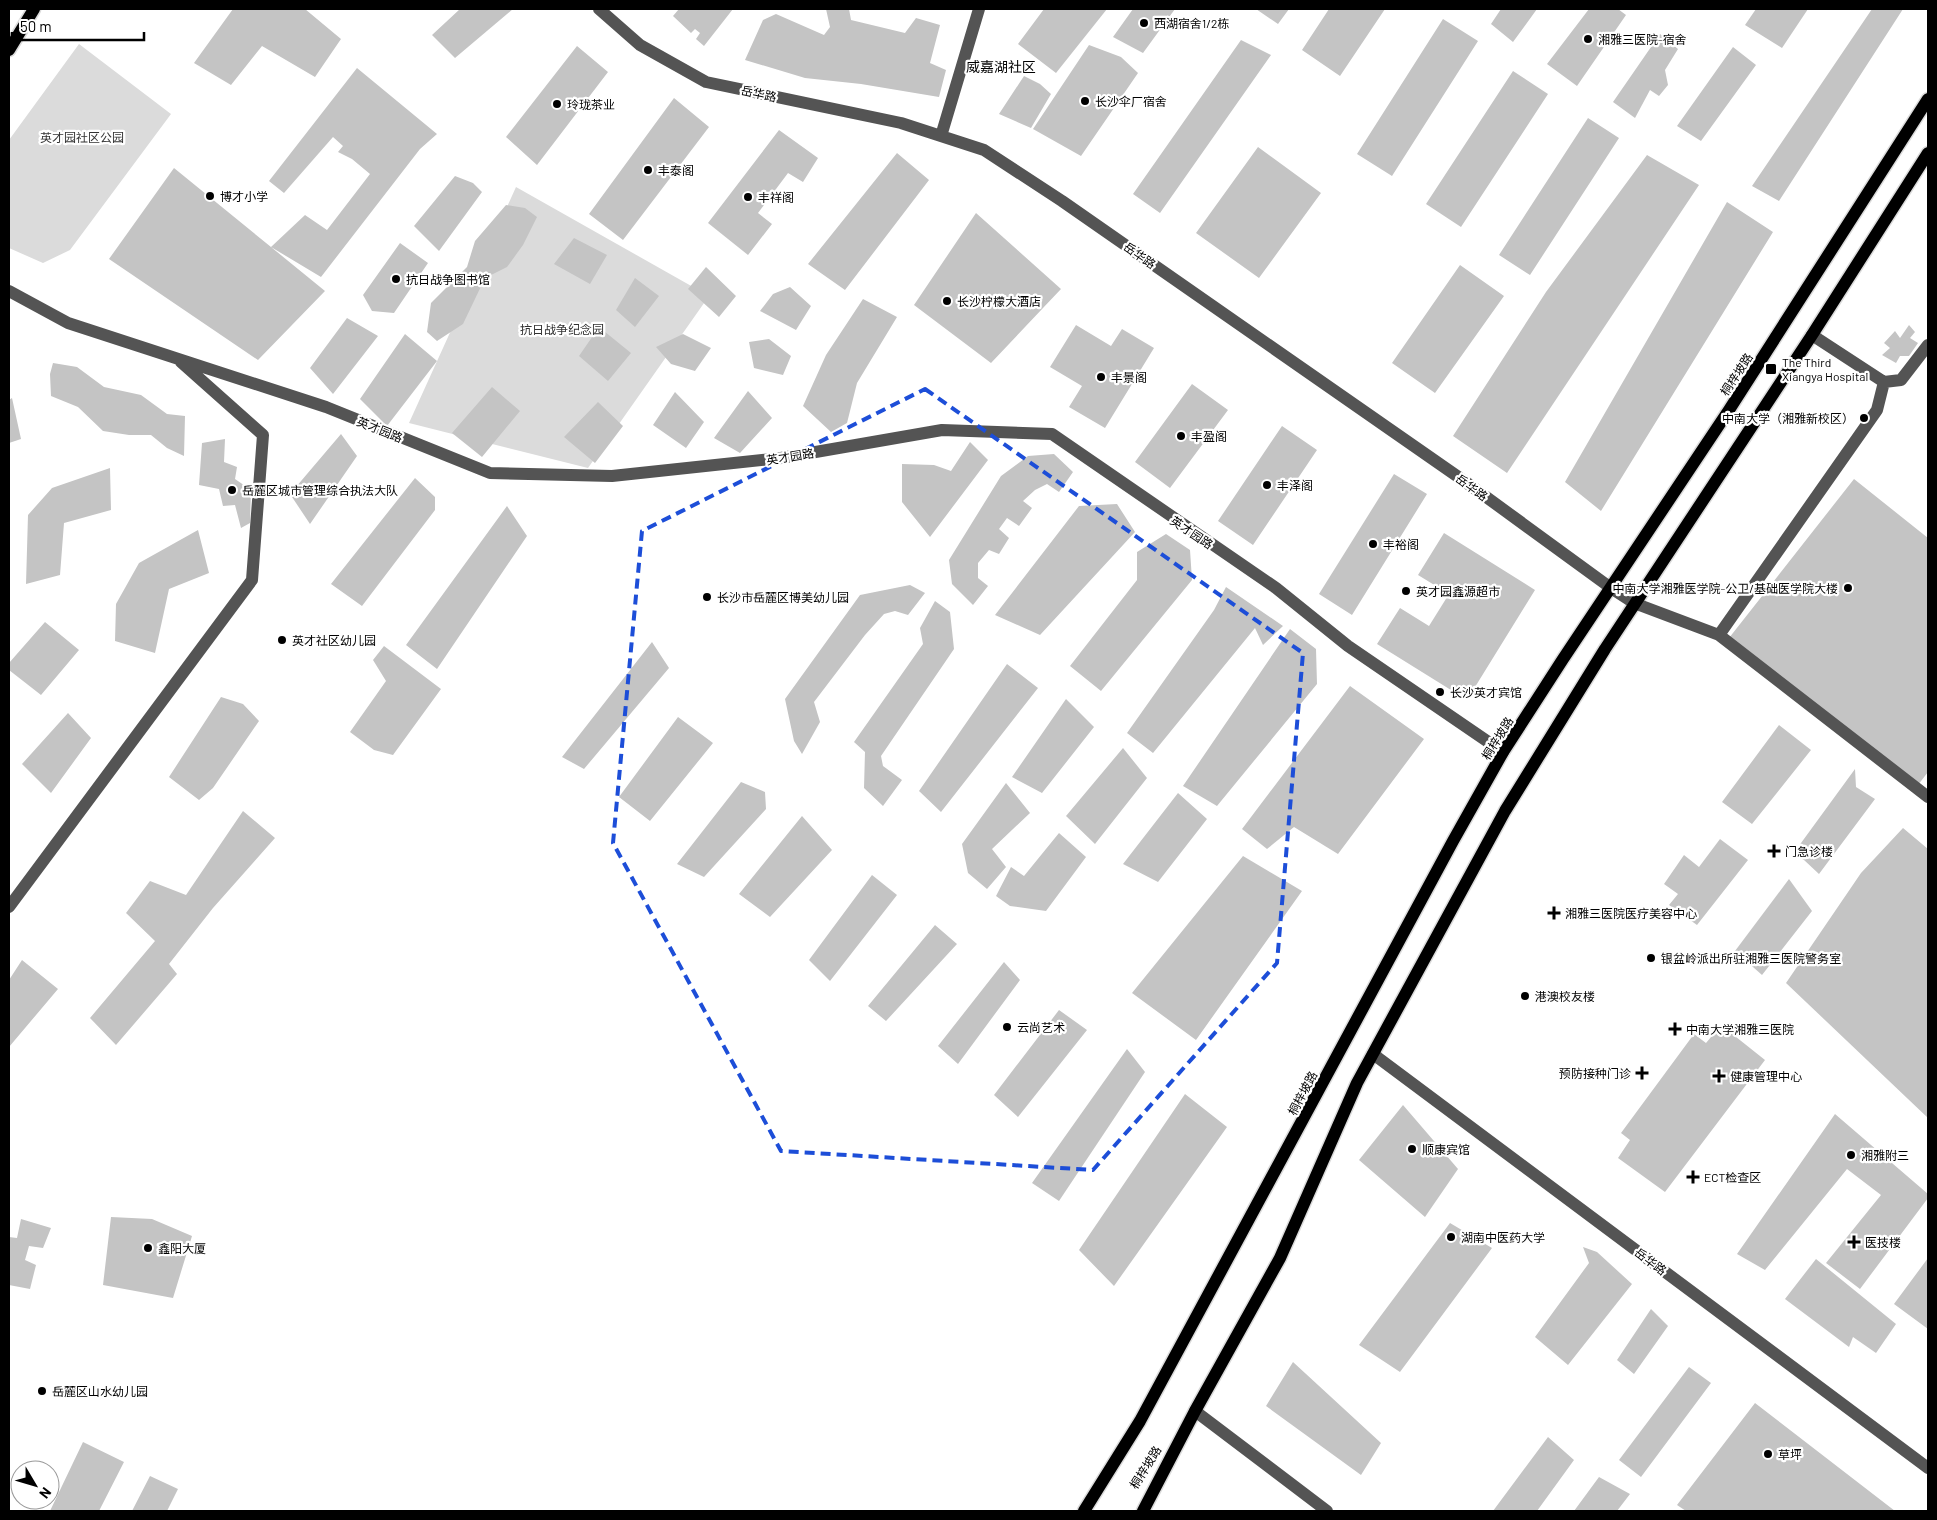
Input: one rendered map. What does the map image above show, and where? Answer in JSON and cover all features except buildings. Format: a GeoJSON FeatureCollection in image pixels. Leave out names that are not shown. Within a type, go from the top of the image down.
{"type":"FeatureCollection","features":[{"type":"Feature","properties":{"kind":"main road"},"geometry":{"type":"LineString","coordinates":[[9,50],[34,9]]}},
{"type":"Feature","properties":{"kind":"main road","name":"桐梓坡路"},"geometry":{"type":"LineString","coordinates":[[1093,1511],[1453,841],[1503,752],[1729,410],[1928,99]]}},
{"type":"Feature","properties":{"kind":"main road","name":"桐梓坡路"},"geometry":{"type":"LineString","coordinates":[[1143,1511],[1280,1258],[1356,1083],[1505,811],[1551,733],[1634,603],[1812,335],[1928,153]]}},
{"type":"Feature","properties":{"kind":"main road","name":"桐梓坡路"},"geometry":{"type":"LineString","coordinates":[[1133,1511],[1195,1412]]}},
{"type":"Feature","properties":{"kind":"main road","name":"桐梓坡路"},"geometry":{"type":"LineString","coordinates":[[1084,1511],[1140,1421]]}},
{"type":"Feature","properties":{"kind":"street","name":"岳华路"},"geometry":{"type":"LineString","coordinates":[[599,9],[640,45],[706,82],[901,123],[984,150],[1062,200],[1467,483],[1610,588],[1634,603],[1719,635],[1928,797]]}},
{"type":"Feature","properties":{"kind":"street"},"geometry":{"type":"LineString","coordinates":[[941,136],[978,9]]}},
{"type":"Feature","properties":{"kind":"street","name":"英才园路"},"geometry":{"type":"LineString","coordinates":[[9,291],[68,323],[326,407],[490,473],[612,476],[781,458],[942,430],[1052,434],[1276,588],[1348,646],[1503,752]]}},
{"type":"Feature","properties":{"kind":"street"},"geometry":{"type":"LineString","coordinates":[[1812,335],[1884,382],[1900,380],[1928,345]]}},
{"type":"Feature","properties":{"kind":"street"},"geometry":{"type":"LineString","coordinates":[[9,906],[252,580],[263,435],[177,358]]}},
{"type":"Feature","properties":{"kind":"street"},"geometry":{"type":"LineString","coordinates":[[1719,635],[1877,410],[1884,382]]}},
{"type":"Feature","properties":{"kind":"street","name":"岳华路"},"geometry":{"type":"LineString","coordinates":[[1373,1054],[1928,1468]]}},
{"type":"Feature","properties":{"kind":"street"},"geometry":{"type":"LineString","coordinates":[[1195,1412],[1327,1511]]}},
{"type":"Feature","properties":{"kind":"highlighted area"},"geometry":{"type":"Polygon","coordinates":[[[925,389],[1303,653],[1277,963],[1093,1170],[781,1151],[613,843],[642,531],[925,389]]]}},
{"type":"Feature","properties":{"kind":"green space","name":"英才园社区公园"},"geometry":{"type":"Polygon","coordinates":[[[79,44],[171,114],[70,250],[43,263],[9,248],[9,140],[79,44]]]}},
{"type":"Feature","properties":{"kind":"green space","name":"抗日战争纪念园"},"geometry":{"type":"Polygon","coordinates":[[[516,187],[709,296],[588,468],[409,423],[516,187]]]}},
{"type":"Feature","properties":{"kind":"place","name":"西湖宿舍1/2栋"},"geometry":{"type":"Point","coordinates":[1144,23]}},
{"type":"Feature","properties":{"kind":"place","name":"湘雅三医院-宿舍"},"geometry":{"type":"Point","coordinates":[1588,39]}},
{"type":"Feature","properties":{"kind":"place","name":"长沙伞厂宿舍"},"geometry":{"type":"Point","coordinates":[1085,101]}},
{"type":"Feature","properties":{"kind":"place","name":"玲珑茶业"},"geometry":{"type":"Point","coordinates":[557,104]}},
{"type":"Feature","properties":{"kind":"place","name":"丰泰阁"},"geometry":{"type":"Point","coordinates":[648,170]}},
{"type":"Feature","properties":{"kind":"place","name":"博才小学"},"geometry":{"type":"Point","coordinates":[210,196]}},
{"type":"Feature","properties":{"kind":"place","name":"丰祥阁"},"geometry":{"type":"Point","coordinates":[748,197]}},
{"type":"Feature","properties":{"kind":"place","name":"抗日战争图书馆"},"geometry":{"type":"Point","coordinates":[396,279]}},
{"type":"Feature","properties":{"kind":"place","name":"长沙柠檬大酒店"},"geometry":{"type":"Point","coordinates":[947,301]}},
{"type":"Feature","properties":{"kind":"place","name":"The Third Xiangya Hospital"},"geometry":{"type":"Point","coordinates":[1771,369]}},
{"type":"Feature","properties":{"kind":"place","name":"丰景阁"},"geometry":{"type":"Point","coordinates":[1101,377]}},
{"type":"Feature","properties":{"kind":"place","name":"中南大学（湘雅新校区）"},"geometry":{"type":"Point","coordinates":[1864,418]}},
{"type":"Feature","properties":{"kind":"place","name":"丰盈阁"},"geometry":{"type":"Point","coordinates":[1181,436]}},
{"type":"Feature","properties":{"kind":"place","name":"丰泽阁"},"geometry":{"type":"Point","coordinates":[1267,485]}},
{"type":"Feature","properties":{"kind":"place","name":"岳麓区城市管理综合执法大队"},"geometry":{"type":"Point","coordinates":[232,490]}},
{"type":"Feature","properties":{"kind":"place","name":"丰裕阁"},"geometry":{"type":"Point","coordinates":[1373,544]}},
{"type":"Feature","properties":{"kind":"place","name":"中南大学湘雅医学院-公卫/基础医学院大楼"},"geometry":{"type":"Point","coordinates":[1848,588]}},
{"type":"Feature","properties":{"kind":"place","name":"英才园鑫源超市"},"geometry":{"type":"Point","coordinates":[1406,591]}},
{"type":"Feature","properties":{"kind":"place","name":"长沙市岳麓区博美幼儿园"},"geometry":{"type":"Point","coordinates":[707,597]}},
{"type":"Feature","properties":{"kind":"place","name":"英才社区幼儿园"},"geometry":{"type":"Point","coordinates":[282,640]}},
{"type":"Feature","properties":{"kind":"place","name":"长沙英才宾馆"},"geometry":{"type":"Point","coordinates":[1440,692]}},
{"type":"Feature","properties":{"kind":"place","name":"门急诊楼"},"geometry":{"type":"Point","coordinates":[1774,851]}},
{"type":"Feature","properties":{"kind":"place","name":"湘雅三医院医疗美容中心"},"geometry":{"type":"Point","coordinates":[1554,913]}},
{"type":"Feature","properties":{"kind":"place","name":"银盆岭派出所驻湘雅三医院警务室"},"geometry":{"type":"Point","coordinates":[1651,958]}},
{"type":"Feature","properties":{"kind":"place","name":"港澳校友楼"},"geometry":{"type":"Point","coordinates":[1525,996]}},
{"type":"Feature","properties":{"kind":"place","name":"云尚艺术"},"geometry":{"type":"Point","coordinates":[1007,1027]}},
{"type":"Feature","properties":{"kind":"place","name":"中南大学湘雅三医院"},"geometry":{"type":"Point","coordinates":[1675,1029]}},
{"type":"Feature","properties":{"kind":"place","name":"预防接种门诊"},"geometry":{"type":"Point","coordinates":[1642,1073]}},
{"type":"Feature","properties":{"kind":"place","name":"健康管理中心"},"geometry":{"type":"Point","coordinates":[1719,1076]}},
{"type":"Feature","properties":{"kind":"place","name":"顺康宾馆"},"geometry":{"type":"Point","coordinates":[1412,1149]}},
{"type":"Feature","properties":{"kind":"place","name":"湘雅附三"},"geometry":{"type":"Point","coordinates":[1851,1155]}},
{"type":"Feature","properties":{"kind":"place","name":"ECT检查区"},"geometry":{"type":"Point","coordinates":[1693,1177]}},
{"type":"Feature","properties":{"kind":"place","name":"湖南中医药大学"},"geometry":{"type":"Point","coordinates":[1451,1237]}},
{"type":"Feature","properties":{"kind":"place","name":"医技楼"},"geometry":{"type":"Point","coordinates":[1854,1242]}},
{"type":"Feature","properties":{"kind":"place","name":"鑫阳大厦"},"geometry":{"type":"Point","coordinates":[148,1248]}},
{"type":"Feature","properties":{"kind":"place","name":"岳麓区山水幼儿园"},"geometry":{"type":"Point","coordinates":[42,1391]}},
{"type":"Feature","properties":{"kind":"place","name":"草坪"},"geometry":{"type":"Point","coordinates":[1768,1454]}},
{"type":"Feature","properties":{"kind":"district","name":"威嘉湖社区"},"geometry":{"type":"Point","coordinates":[1001,66]}}]}
